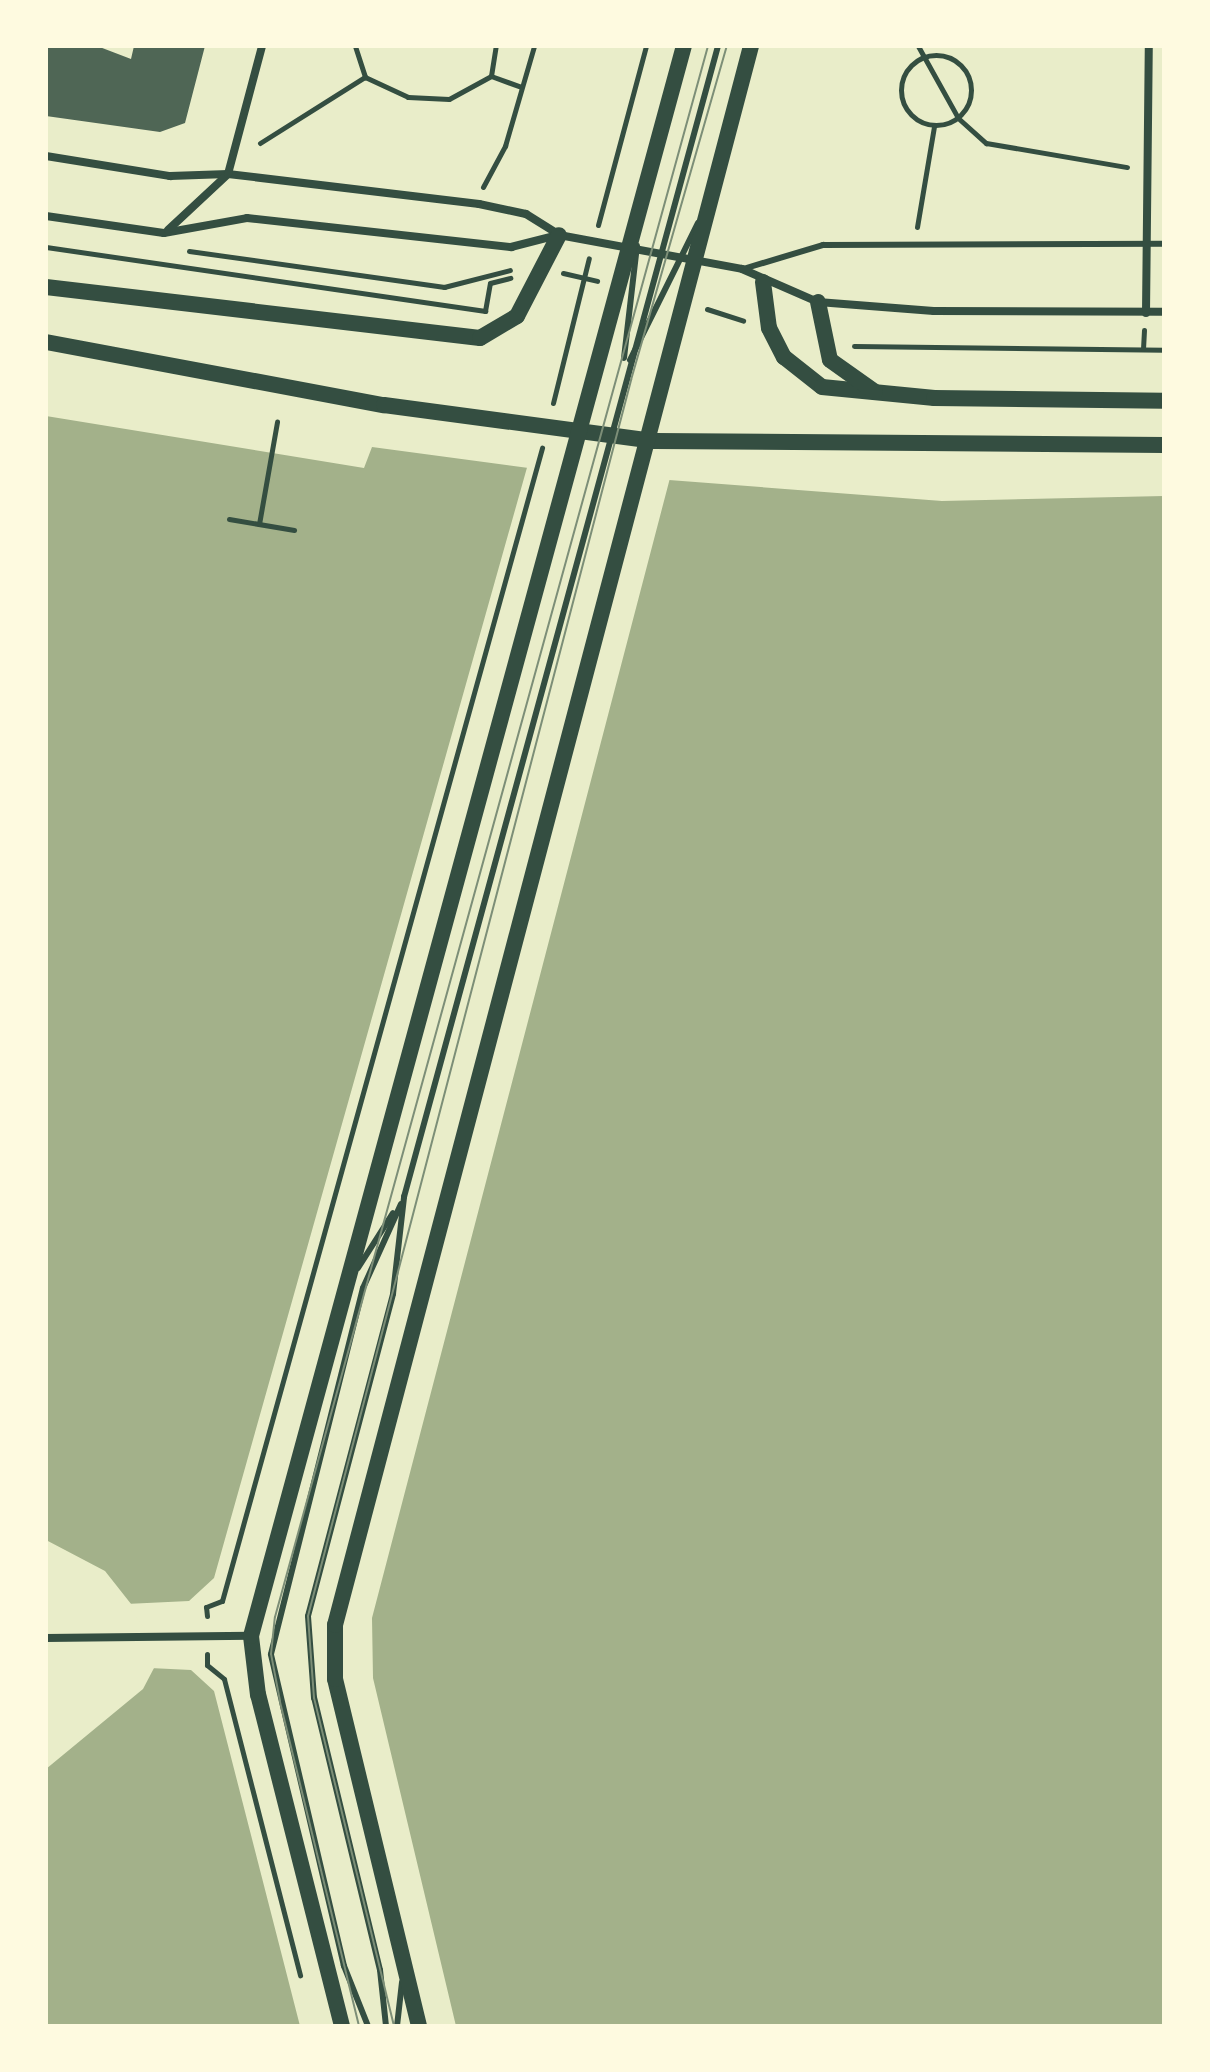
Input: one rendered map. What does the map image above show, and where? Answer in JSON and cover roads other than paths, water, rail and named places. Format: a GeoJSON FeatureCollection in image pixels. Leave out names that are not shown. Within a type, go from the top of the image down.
{"type":"FeatureCollection","features":[{"type":"Feature","properties":{"kind":"main road"},"geometry":{"type":"LineString","coordinates":[[342,2026],[258,1695],[251,1636],[684,46]]}},
{"type":"Feature","properties":{"kind":"main road"},"geometry":{"type":"LineString","coordinates":[[419,2026],[335,1679],[335,1625],[704,209],[751,46]]}},
{"type":"Feature","properties":{"kind":"main road"},"geometry":{"type":"LineString","coordinates":[[46,287],[467,338],[507,325],[543,271],[559,235]]}},
{"type":"Feature","properties":{"kind":"main road"},"geometry":{"type":"LineString","coordinates":[[763,282],[769,328],[784,357],[822,387],[880,395],[1164,401]]}},
{"type":"Feature","properties":{"kind":"main road"},"geometry":{"type":"LineString","coordinates":[[818,302],[830,360],[880,395]]}},
{"type":"Feature","properties":{"kind":"main road"},"geometry":{"type":"LineString","coordinates":[[46,342],[384,405],[655,441],[1164,445]]}},
{"type":"Feature","properties":{"kind":"street"},"geometry":{"type":"LineString","coordinates":[[164,233],[228,174],[262,46]]}},
{"type":"Feature","properties":{"kind":"street"},"geometry":{"type":"LineString","coordinates":[[1146,313],[1149,46]]}},
{"type":"Feature","properties":{"kind":"street"},"geometry":{"type":"LineString","coordinates":[[46,156],[170,176],[228,174],[479,204],[526,214],[559,235],[742,269],[763,282],[818,302],[1164,312]]}},
{"type":"Feature","properties":{"kind":"street"},"geometry":{"type":"LineString","coordinates":[[46,216],[164,233],[247,218],[511,247],[559,235]]}},
{"type":"Feature","properties":{"kind":"street"},"geometry":{"type":"LineString","coordinates":[[46,1638],[251,1636]]}},
{"type":"Feature","properties":{"kind":"lane"},"geometry":{"type":"LineString","coordinates":[[386,2026],[380,1970],[305,1650],[316,1577],[393,1294],[404,1197],[622,378],[718,46]]}},
{"type":"Feature","properties":{"kind":"lane"},"geometry":{"type":"LineString","coordinates":[[622,378],[643,192]]}},
{"type":"Feature","properties":{"kind":"lane"},"geometry":{"type":"LineString","coordinates":[[622,378],[704,209]]}},
{"type":"Feature","properties":{"kind":"lane"},"geometry":{"type":"LineString","coordinates":[[742,269],[808,246],[1164,244]]}},
{"type":"Feature","properties":{"kind":"lane"},"geometry":{"type":"LineString","coordinates":[[348,1283],[404,1197]]}},
{"type":"Feature","properties":{"kind":"lane"},"geometry":{"type":"LineString","coordinates":[[368,2026],[344,1966],[271,1654],[363,1288],[404,1197]]}},
{"type":"Feature","properties":{"kind":"lane"},"geometry":{"type":"LineString","coordinates":[[397,2026],[404,1964]]}},
{"type":"Feature","properties":{"kind":"tram line"},"geometry":{"type":"LineString","coordinates":[[359,2026],[280,1701],[271,1654],[275,1617],[708,46]]}},
{"type":"Feature","properties":{"kind":"tram line"},"geometry":{"type":"LineString","coordinates":[[394,2026],[314,1698],[308,1616],[631,380],[727,46]]}}]}
